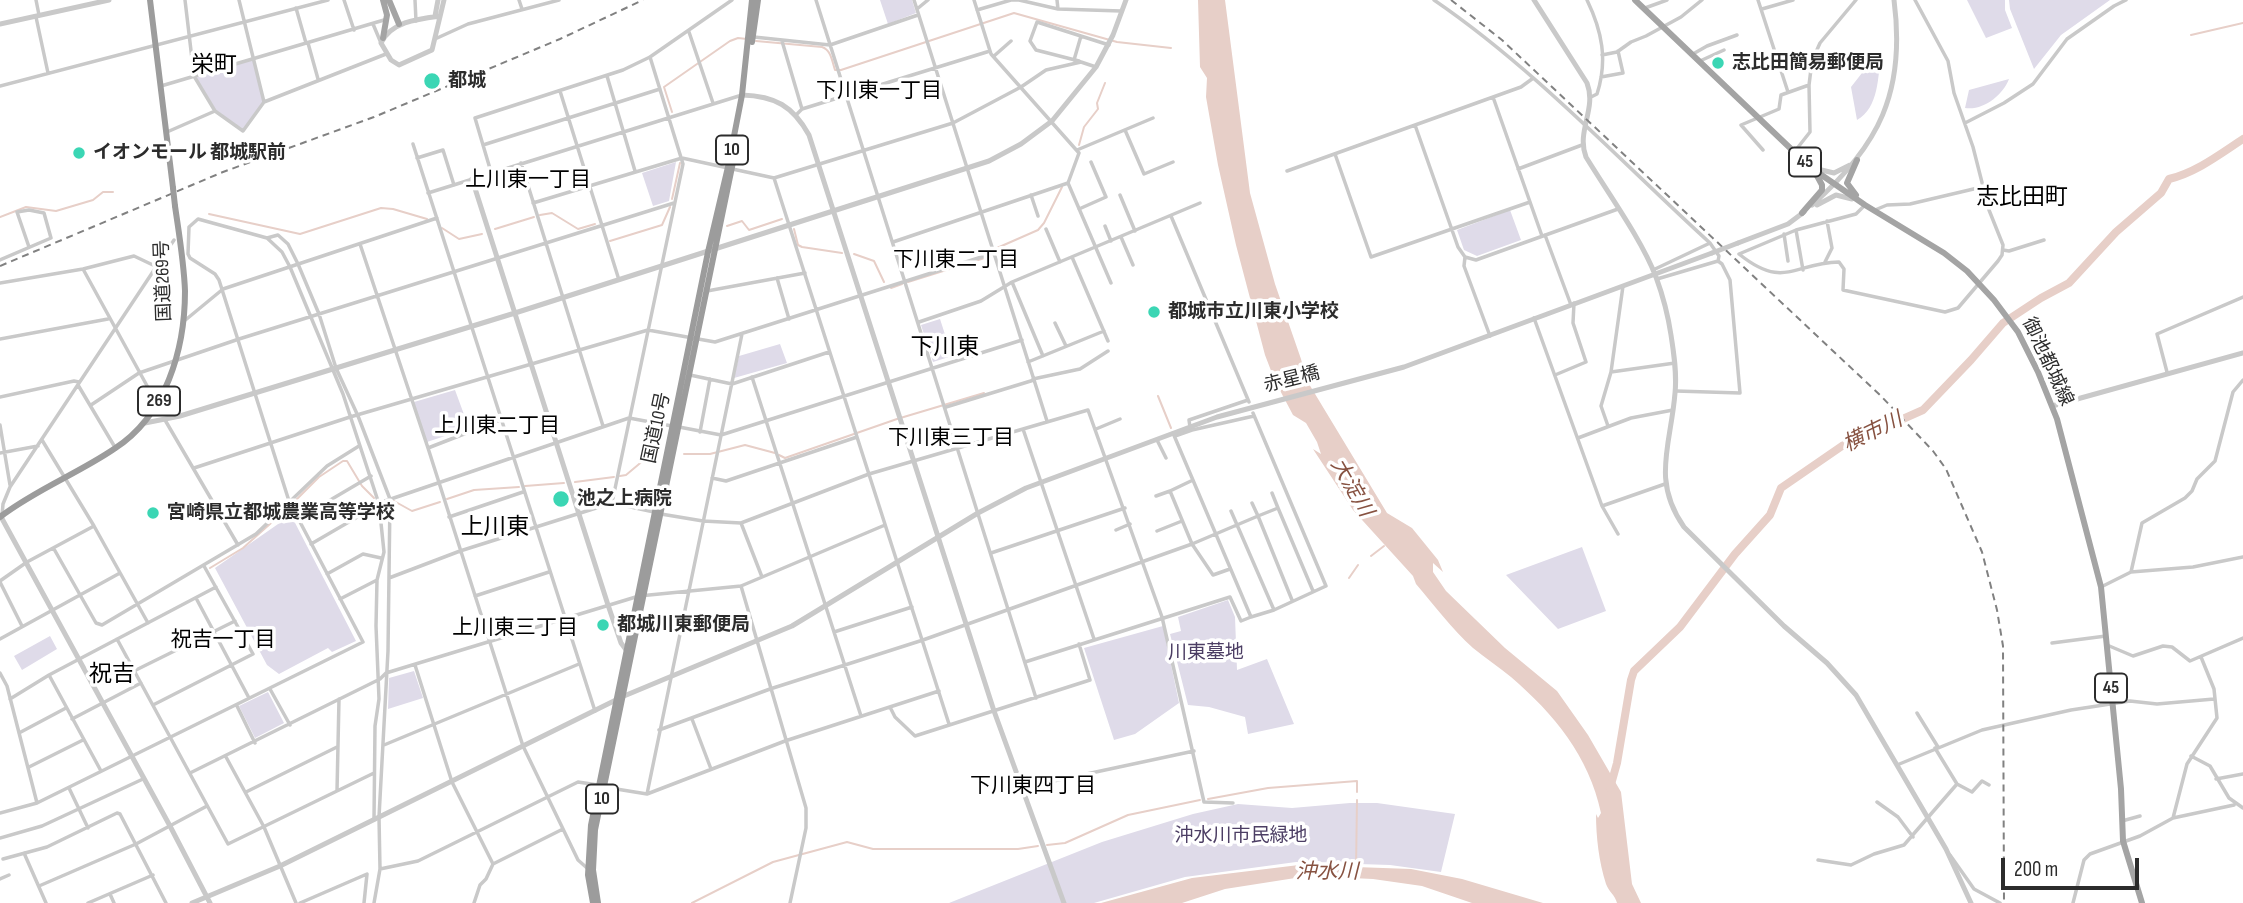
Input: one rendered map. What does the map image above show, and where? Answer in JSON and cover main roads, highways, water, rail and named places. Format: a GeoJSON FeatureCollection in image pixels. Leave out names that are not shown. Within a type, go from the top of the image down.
{"type":"FeatureCollection","features":[{"type":"Feature","properties":{"kind":"highway","name":"国道269号"},"geometry":{"type":"LineString","coordinates":[[1,516],[116,449],[145,423],[158,405],[174,362],[183,322],[185,290],[150,0]]}},
{"type":"Feature","properties":{"kind":"highway","name":"国道10号"},"geometry":{"type":"LineString","coordinates":[[751,37],[752,0]]}},
{"type":"Feature","properties":{"kind":"highway","name":"国道10号"},"geometry":{"type":"LineString","coordinates":[[596,903],[588,869],[589,839],[624,696],[657,513],[731,168],[758,0]]}},
{"type":"Feature","properties":{"kind":"highway","name":"国道10号"},"geometry":{"type":"LineString","coordinates":[[694,338],[708,252],[731,168]]}},
{"type":"Feature","properties":{"kind":"highway","name":"国道10号"},"geometry":{"type":"LineString","coordinates":[[596,903],[593,850],[601,786],[617,700],[630,652]]}},
{"type":"Feature","properties":{"kind":"main road"},"geometry":{"type":"LineString","coordinates":[[382,40],[386,20],[383,0]]}},
{"type":"Feature","properties":{"kind":"main road"},"geometry":{"type":"LineString","coordinates":[[389,0],[398,24]]}},
{"type":"Feature","properties":{"kind":"main road","name":"御池都城線"},"geometry":{"type":"LineString","coordinates":[[1635,0],[1810,167],[1865,205],[1944,253],[1980,284],[2012,322],[2031,356],[2052,406],[2101,587],[2123,841],[2142,903]]}},
{"type":"Feature","properties":{"kind":"main road"},"geometry":{"type":"LineString","coordinates":[[1857,160],[1847,183],[1865,205]]}},
{"type":"Feature","properties":{"kind":"main road"},"geometry":{"type":"LineString","coordinates":[[1802,213],[1822,190],[1821,181],[1810,167]]}},
{"type":"Feature","properties":{"kind":"water","name":"大淀川"},"geometry":{"type":"Polygon","coordinates":[[[1198,0],[1225,0],[1250,193],[1275,284],[1306,379],[1387,513],[1412,528],[1438,560],[1443,572],[1433,563],[1433,572],[1446,591],[1505,648],[1557,691],[1588,735],[1621,792],[1632,884],[1641,903],[1617,903],[1606,884],[1597,832],[1596,814],[1598,818],[1601,813],[1588,773],[1568,737],[1527,691],[1458,633],[1416,584],[1413,576],[1353,510],[1313,449],[1321,454],[1306,423],[1293,415],[1275,381],[1265,355],[1218,165],[1206,97],[1207,78],[1200,67],[1198,0]]]}},
{"type":"Feature","properties":{"kind":"water","name":"沖水川"},"geometry":{"type":"Polygon","coordinates":[[[1299,865],[1411,869],[1462,879],[1543,903],[1472,903],[1422,886],[1373,879],[1308,876],[1225,889],[1182,903],[1101,903],[1192,878],[1299,865]]]}},
{"type":"Feature","properties":{"kind":"waterway"},"geometry":{"type":"LineString","coordinates":[[756,41],[825,48],[835,70],[841,70],[1014,13],[1117,42],[1171,48]]}},
{"type":"Feature","properties":{"kind":"waterway"},"geometry":{"type":"LineString","coordinates":[[2191,35],[2243,23]]}},
{"type":"Feature","properties":{"kind":"waterway"},"geometry":{"type":"LineString","coordinates":[[672,112],[664,87],[730,41],[747,39]]}},
{"type":"Feature","properties":{"kind":"waterway"},"geometry":{"type":"LineString","coordinates":[[1079,145],[1084,127],[1098,109],[1097,103],[1105,83]]}},
{"type":"Feature","properties":{"kind":"waterway","name":"横市川"},"geometry":{"type":"LineString","coordinates":[[1610,788],[1634,671],[1680,627],[1735,554],[1770,515],[1781,488],[1842,446],[1923,410],[2003,323],[2069,283],[2116,232],[2161,193],[2169,179],[2199,167],[2243,139]]}},
{"type":"Feature","properties":{"kind":"waterway"},"geometry":{"type":"LineString","coordinates":[[672,199],[680,163]]}},
{"type":"Feature","properties":{"kind":"waterway"},"geometry":{"type":"LineString","coordinates":[[997,248],[1038,230],[1062,187]]}},
{"type":"Feature","properties":{"kind":"waterway"},"geometry":{"type":"LineString","coordinates":[[0,217],[26,207],[56,211],[93,200],[103,192],[113,192]]}},
{"type":"Feature","properties":{"kind":"waterway"},"geometry":{"type":"LineString","coordinates":[[610,241],[662,225],[670,207]]}},
{"type":"Feature","properties":{"kind":"waterway"},"geometry":{"type":"LineString","coordinates":[[209,214],[300,234],[381,208],[427,219]]}},
{"type":"Feature","properties":{"kind":"waterway"},"geometry":{"type":"LineString","coordinates":[[540,215],[552,213],[578,229],[595,224]]}},
{"type":"Feature","properties":{"kind":"waterway"},"geometry":{"type":"LineString","coordinates":[[495,229],[534,217]]}},
{"type":"Feature","properties":{"kind":"waterway"},"geometry":{"type":"LineString","coordinates":[[727,226],[742,221],[749,230],[782,219]]}},
{"type":"Feature","properties":{"kind":"waterway"},"geometry":{"type":"LineString","coordinates":[[442,228],[459,239],[482,234]]}},
{"type":"Feature","properties":{"kind":"waterway"},"geometry":{"type":"LineString","coordinates":[[794,229],[798,245],[842,253]]}},
{"type":"Feature","properties":{"kind":"waterway"},"geometry":{"type":"LineString","coordinates":[[854,254],[874,261],[884,282]]}},
{"type":"Feature","properties":{"kind":"waterway"},"geometry":{"type":"LineString","coordinates":[[908,282],[991,256]]}},
{"type":"Feature","properties":{"kind":"waterway"},"geometry":{"type":"LineString","coordinates":[[891,288],[902,284]]}},
{"type":"Feature","properties":{"kind":"waterway"},"geometry":{"type":"LineString","coordinates":[[779,455],[785,458],[897,419],[984,393]]}},
{"type":"Feature","properties":{"kind":"waterway"},"geometry":{"type":"LineString","coordinates":[[1158,396],[1171,428]]}},
{"type":"Feature","properties":{"kind":"waterway"},"geometry":{"type":"LineString","coordinates":[[684,454],[710,454],[745,445],[775,453]]}},
{"type":"Feature","properties":{"kind":"waterway"},"geometry":{"type":"LineString","coordinates":[[620,476],[626,475],[657,449]]}},
{"type":"Feature","properties":{"kind":"waterway"},"geometry":{"type":"LineString","coordinates":[[293,503],[319,477],[343,461],[347,461],[362,486],[374,498]]}},
{"type":"Feature","properties":{"kind":"waterway"},"geometry":{"type":"LineString","coordinates":[[575,482],[614,477]]}},
{"type":"Feature","properties":{"kind":"waterway"},"geometry":{"type":"LineString","coordinates":[[525,486],[564,483]]}},
{"type":"Feature","properties":{"kind":"waterway"},"geometry":{"type":"LineString","coordinates":[[447,499],[474,490],[519,487]]}},
{"type":"Feature","properties":{"kind":"waterway"},"geometry":{"type":"LineString","coordinates":[[394,501],[412,511],[440,502]]}},
{"type":"Feature","properties":{"kind":"waterway"},"geometry":{"type":"LineString","coordinates":[[210,568],[243,548],[289,507]]}},
{"type":"Feature","properties":{"kind":"waterway"},"geometry":{"type":"LineString","coordinates":[[1371,556],[1384,546]]}},
{"type":"Feature","properties":{"kind":"waterway"},"geometry":{"type":"LineString","coordinates":[[1349,578],[1358,565]]}},
{"type":"Feature","properties":{"kind":"waterway"},"geometry":{"type":"LineString","coordinates":[[1208,799],[1268,788],[1357,781],[1357,792]]}},
{"type":"Feature","properties":{"kind":"waterway"},"geometry":{"type":"LineString","coordinates":[[1047,845],[1065,843],[1128,815],[1200,800]]}},
{"type":"Feature","properties":{"kind":"waterway","name":"沖水川"},"geometry":{"type":"LineString","coordinates":[[1356,869],[1357,800]]}},
{"type":"Feature","properties":{"kind":"waterway"},"geometry":{"type":"LineString","coordinates":[[692,903],[773,862],[847,842],[873,849],[1018,849],[1038,846]]}},
{"type":"Feature","properties":{"kind":"railway"},"geometry":{"type":"LineString","coordinates":[[0,266],[223,172],[374,117],[560,39],[643,0]]}},
{"type":"Feature","properties":{"kind":"railway"},"geometry":{"type":"LineString","coordinates":[[1451,0],[1502,40],[1881,396],[1933,451],[1946,469],[1982,552],[2003,646],[2004,903]]}},
{"type":"Feature","properties":{"kind":"place","name":"志比田簡易郵便局"},"geometry":{"type":"Point","coordinates":[1718,63]}},
{"type":"Feature","properties":{"kind":"place","name":"都城"},"geometry":{"type":"Point","coordinates":[432,81]}},
{"type":"Feature","properties":{"kind":"place","name":"イオンモール 都城駅前"},"geometry":{"type":"Point","coordinates":[79,153]}},
{"type":"Feature","properties":{"kind":"place","name":"都城市立川東小学校"},"geometry":{"type":"Point","coordinates":[1154,312]}},
{"type":"Feature","properties":{"kind":"place","name":"池之上病院"},"geometry":{"type":"Point","coordinates":[561,499]}},
{"type":"Feature","properties":{"kind":"place","name":"宮崎県立都城農業高等学校"},"geometry":{"type":"Point","coordinates":[153,513]}},
{"type":"Feature","properties":{"kind":"place","name":"都城川東郵便局"},"geometry":{"type":"Point","coordinates":[603,625]}},
{"type":"Feature","properties":{"kind":"district","name":"栄町"},"geometry":{"type":"Point","coordinates":[214,66]}},
{"type":"Feature","properties":{"kind":"district","name":"下川東一丁目"},"geometry":{"type":"Point","coordinates":[879,92]}},
{"type":"Feature","properties":{"kind":"district","name":"上川東一丁目"},"geometry":{"type":"Point","coordinates":[528,181]}},
{"type":"Feature","properties":{"kind":"district","name":"志比田町"},"geometry":{"type":"Point","coordinates":[2022,198]}},
{"type":"Feature","properties":{"kind":"district","name":"下川東二丁目"},"geometry":{"type":"Point","coordinates":[956,261]}},
{"type":"Feature","properties":{"kind":"district","name":"下川東"},"geometry":{"type":"Point","coordinates":[945,348]}},
{"type":"Feature","properties":{"kind":"district","name":"上川東二丁目"},"geometry":{"type":"Point","coordinates":[497,427]}},
{"type":"Feature","properties":{"kind":"district","name":"下川東三丁目"},"geometry":{"type":"Point","coordinates":[951,439]}},
{"type":"Feature","properties":{"kind":"district","name":"上川東"},"geometry":{"type":"Point","coordinates":[495,528]}},
{"type":"Feature","properties":{"kind":"district","name":"上川東三丁目"},"geometry":{"type":"Point","coordinates":[515,629]}},
{"type":"Feature","properties":{"kind":"district","name":"祝吉一丁目"},"geometry":{"type":"Point","coordinates":[223,641]}},
{"type":"Feature","properties":{"kind":"district","name":"祝吉"},"geometry":{"type":"Point","coordinates":[112,675]}},
{"type":"Feature","properties":{"kind":"district","name":"下川東四丁目"},"geometry":{"type":"Point","coordinates":[1033,787]}},
{"type":"Feature","properties":{"kind":"park label","name":"川東墓地"},"geometry":{"type":"Point","coordinates":[1206,653]}},
{"type":"Feature","properties":{"kind":"park label","name":"沖水川市民緑地"},"geometry":{"type":"Point","coordinates":[1241,836]}}]}
